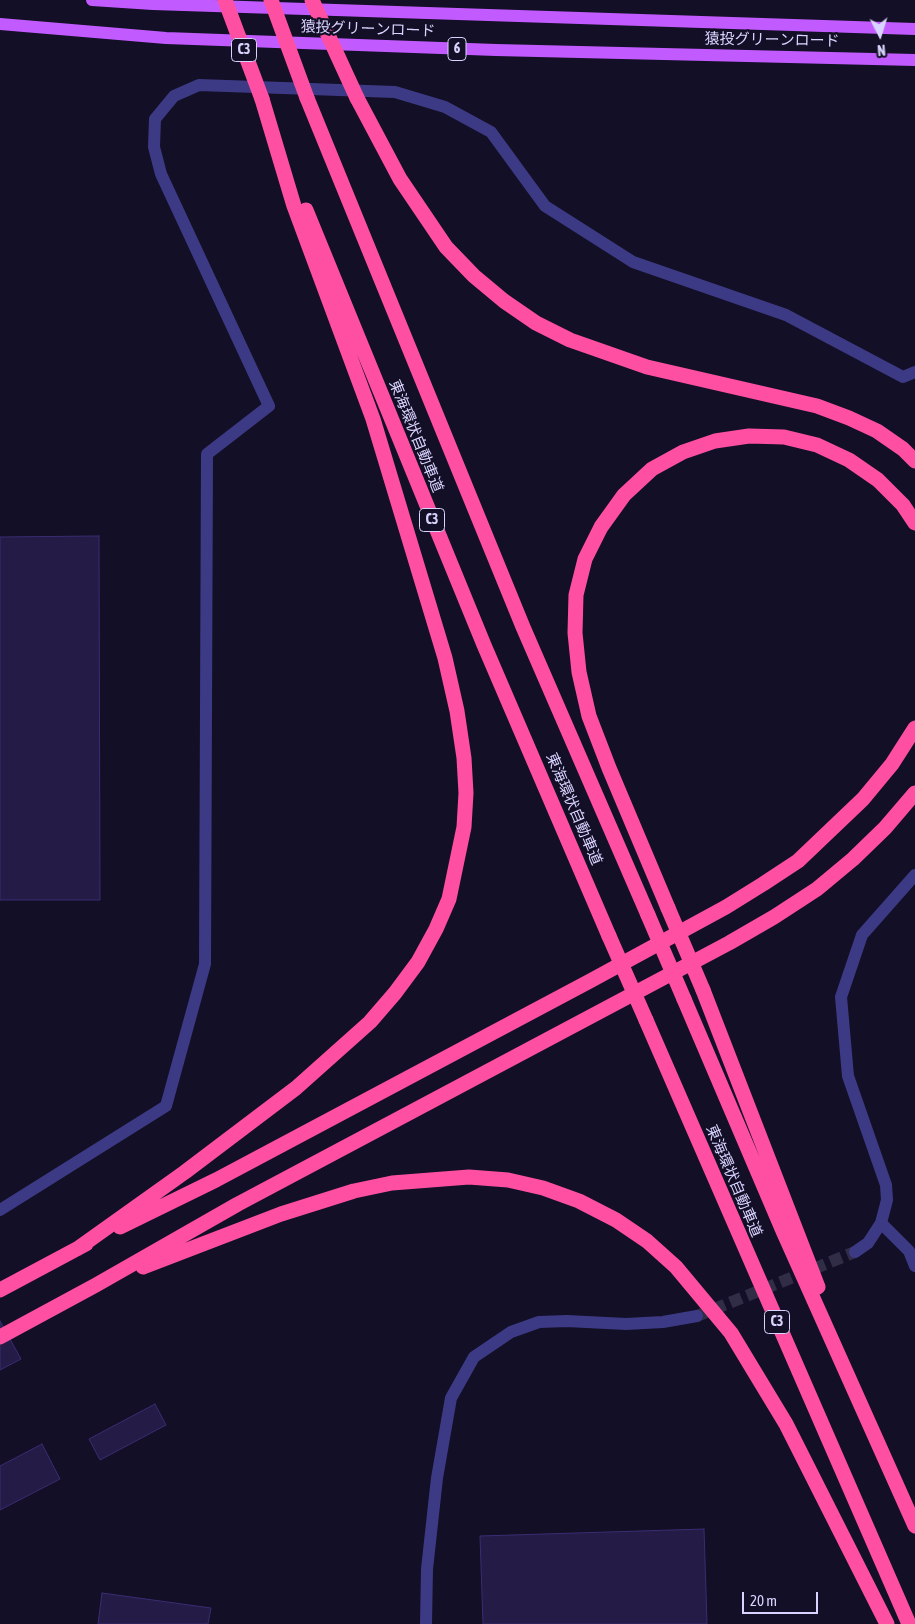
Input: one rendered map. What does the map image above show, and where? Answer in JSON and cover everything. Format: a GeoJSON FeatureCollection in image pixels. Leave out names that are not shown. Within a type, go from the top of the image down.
{"type":"FeatureCollection","features":[{"type":"Feature","properties":{"kind":"highway","name":"東海環状自動車道"},"geometry":{"type":"LineString","coordinates":[[225,0],[262,100],[387,412],[609,936],[909,1624]]}},
{"type":"Feature","properties":{"kind":"highway","name":"東海環状自動車道"},"geometry":{"type":"LineString","coordinates":[[271,0],[307,98],[523,627],[783,1231],[915,1526]]}},
{"type":"Feature","properties":{"kind":"highway"},"geometry":{"type":"LineString","coordinates":[[312,0],[357,98],[400,179],[446,246],[474,276],[504,301],[536,322],[570,340],[647,368],[816,406],[841,414],[877,431],[903,449],[915,461]]}},
{"type":"Feature","properties":{"kind":"highway"},"geometry":{"type":"LineString","coordinates":[[77,1248],[185,1172],[296,1088],[370,1022],[396,993],[418,962],[436,930],[449,899],[464,827],[466,793],[464,758],[457,711],[445,658],[373,419],[294,206],[262,100]]}},
{"type":"Feature","properties":{"kind":"highway"},"geometry":{"type":"LineString","coordinates":[[851,1383],[824,1303],[703,990],[608,768],[589,716],[579,672],[575,633],[576,595],[585,559],[601,526],[624,495],[652,469],[682,452],[715,441],[749,436],[784,437],[817,445],[849,460],[878,480],[904,505],[915,523]]}},
{"type":"Feature","properties":{"kind":"highway"},"geometry":{"type":"LineString","coordinates":[[0,1290],[77,1248],[216,1180],[726,907],[798,860],[863,799],[892,764],[915,728]]}},
{"type":"Feature","properties":{"kind":"highway"},"geometry":{"type":"LineString","coordinates":[[0,1337],[238,1204],[729,943],[774,917],[817,888],[853,859],[886,828],[915,793]]}},
{"type":"Feature","properties":{"kind":"highway"},"geometry":{"type":"LineString","coordinates":[[96,1285],[281,1214],[354,1191],[392,1183],[469,1176],[508,1180],[543,1188],[579,1201],[616,1220],[654,1248],[693,1285],[731,1333],[786,1424],[887,1624]]}},
{"type":"Feature","properties":{"kind":"main road","name":"猿投グリーンロード"},"geometry":{"type":"LineString","coordinates":[[92,0],[232,7],[915,29]]}},
{"type":"Feature","properties":{"kind":"main road","name":"猿投グリーンロード"},"geometry":{"type":"LineString","coordinates":[[0,24],[166,38],[496,50],[915,60]]}},
{"type":"Feature","properties":{"kind":"street"},"geometry":{"type":"LineString","coordinates":[[0,1210],[166,1106],[205,964],[207,454],[269,406],[161,174],[154,147],[156,119],[174,96],[200,85],[395,92],[445,107],[491,132],[545,206],[633,262],[786,315],[903,377],[915,372]]}},
{"type":"Feature","properties":{"kind":"street"},"geometry":{"type":"LineString","coordinates":[[855,1252],[868,1243],[882,1224],[887,1200],[886,1184],[848,1076],[841,997],[862,934],[915,875]]}},
{"type":"Feature","properties":{"kind":"street"},"geometry":{"type":"LineString","coordinates":[[882,1224],[909,1251],[915,1266]]}},
{"type":"Feature","properties":{"kind":"street"},"geometry":{"type":"LineString","coordinates":[[426,1624],[427,1569],[437,1478],[451,1398],[474,1357],[511,1332],[539,1322],[567,1321],[626,1324],[663,1322],[696,1316]]}},
{"type":"Feature","properties":{"kind":"building"},"geometry":{"type":"Polygon","coordinates":[[[99,536],[100,900],[0,900],[0,537],[99,536]]]}},
{"type":"Feature","properties":{"kind":"building"},"geometry":{"type":"Polygon","coordinates":[[[0,1321],[21,1359],[0,1370],[0,1321]]]}},
{"type":"Feature","properties":{"kind":"building"},"geometry":{"type":"Polygon","coordinates":[[[155,1404],[166,1425],[100,1460],[89,1439],[155,1404]]]}},
{"type":"Feature","properties":{"kind":"building"},"geometry":{"type":"Polygon","coordinates":[[[42,1444],[60,1479],[0,1510],[0,1466],[42,1444]]]}},
{"type":"Feature","properties":{"kind":"building"},"geometry":{"type":"Polygon","coordinates":[[[704,1529],[707,1624],[483,1624],[480,1536],[704,1529]]]}},
{"type":"Feature","properties":{"kind":"building"},"geometry":{"type":"Polygon","coordinates":[[[102,1593],[211,1608],[208,1624],[98,1624],[102,1593]]]}},
{"type":"Feature","properties":{"kind":"tunnel"},"geometry":{"type":"LineString","coordinates":[[697,1316],[855,1252]]}}]}
